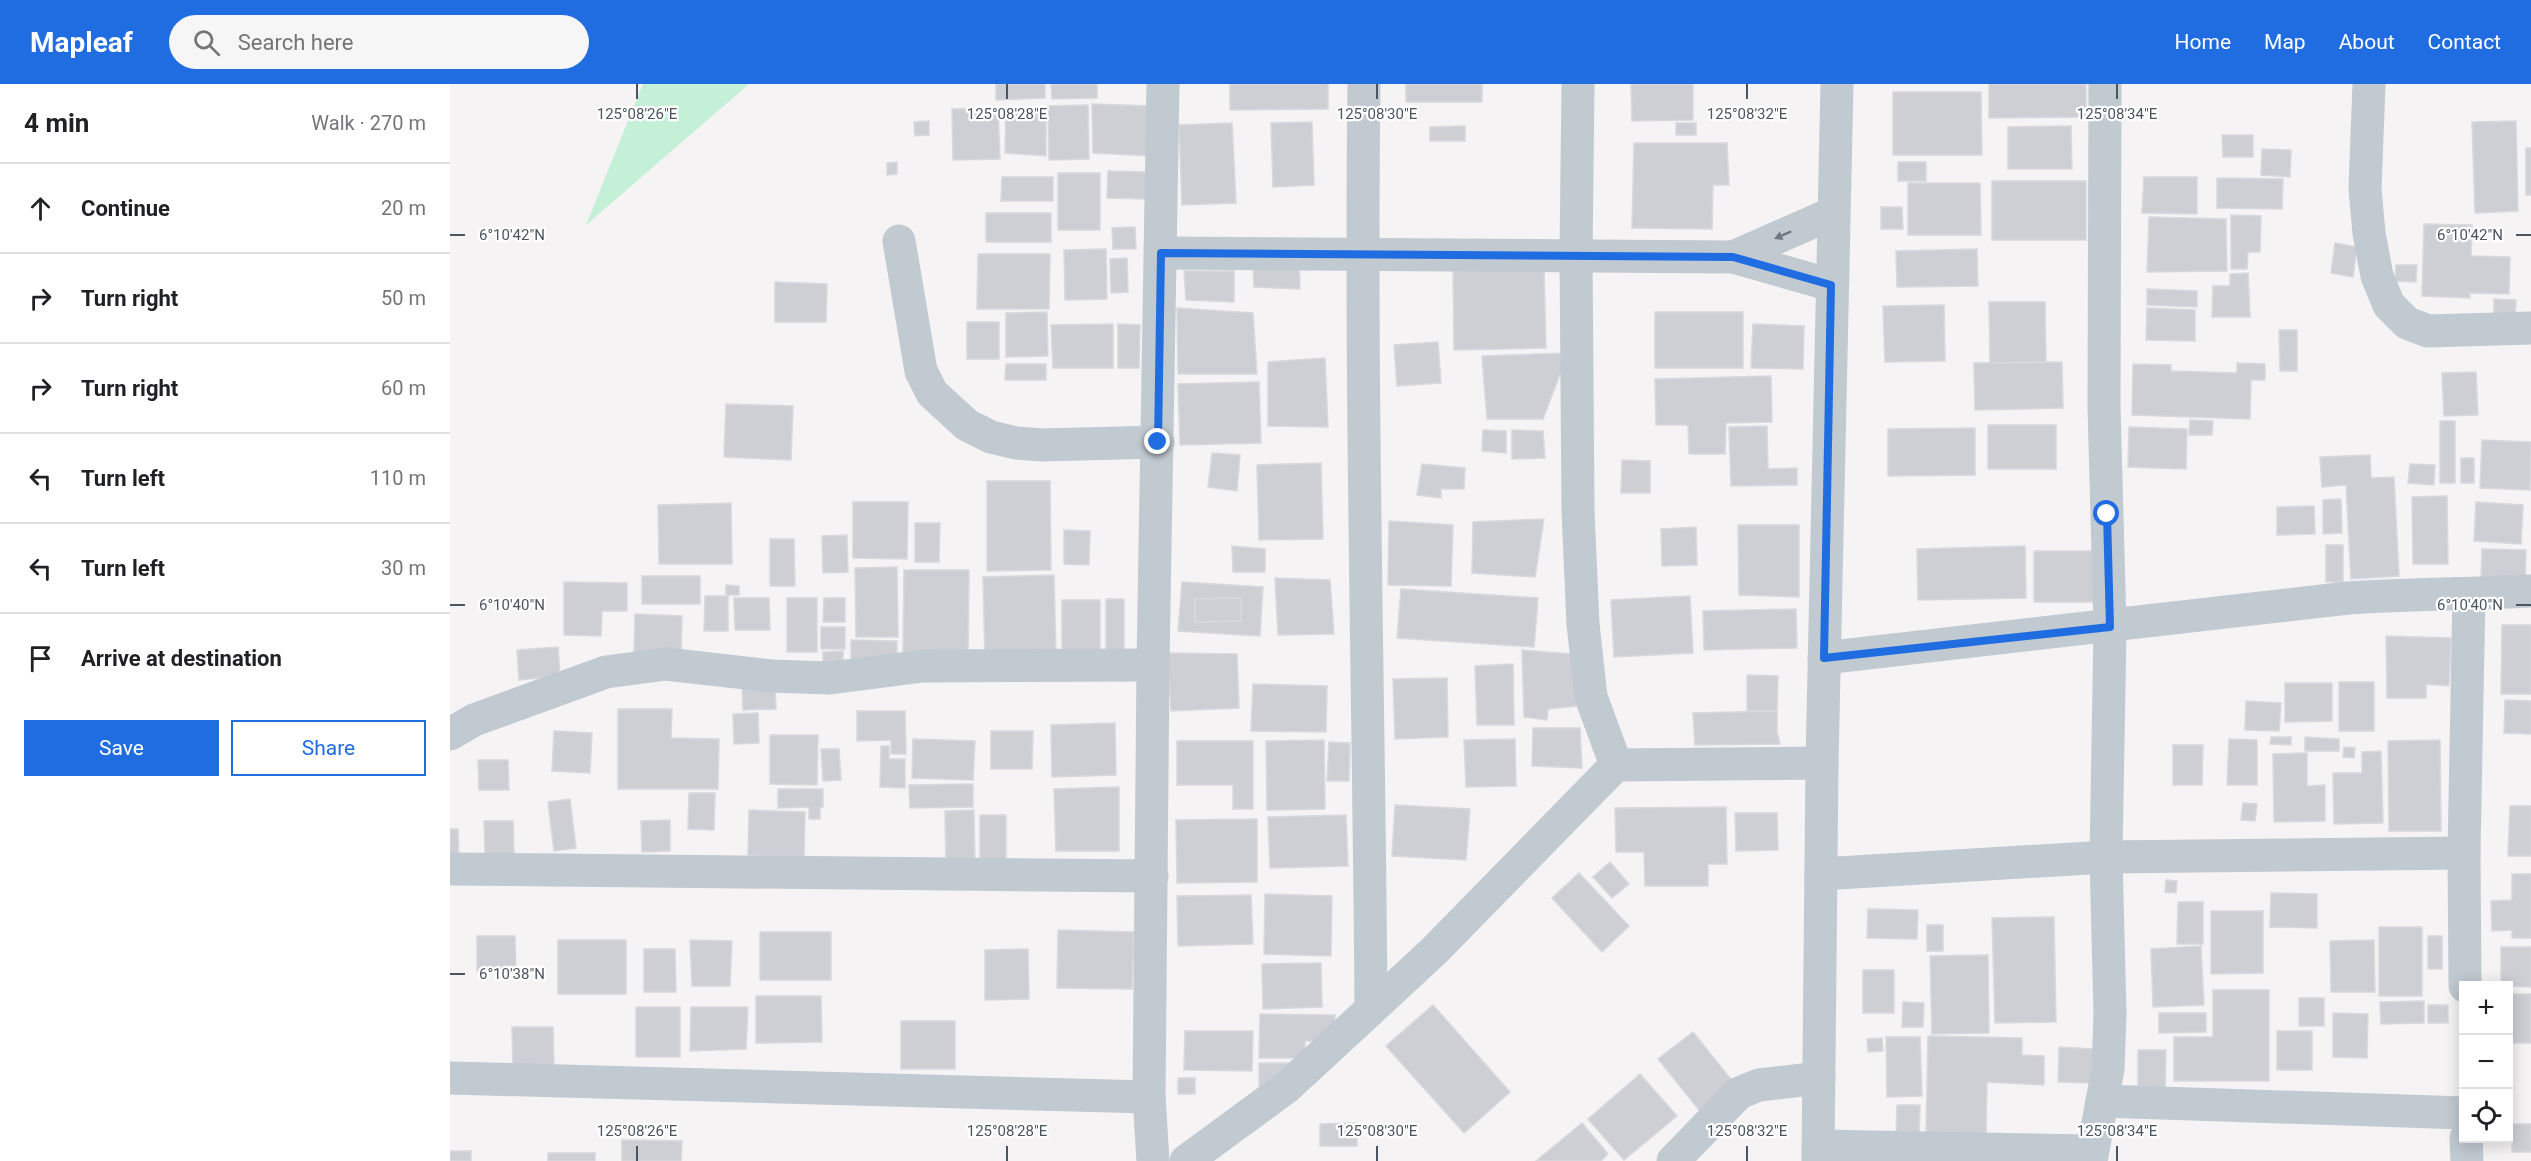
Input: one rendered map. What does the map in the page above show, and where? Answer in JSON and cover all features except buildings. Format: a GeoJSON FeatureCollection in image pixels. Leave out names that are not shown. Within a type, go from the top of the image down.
{"type":"FeatureCollection","features":[{"type":"Feature","properties":{"kind":"street"},"geometry":{"type":"LineString","coordinates":[[1153,1161],[1149,1097],[1153,665],[1163,84]]}},
{"type":"Feature","properties":{"kind":"street"},"geometry":{"type":"LineString","coordinates":[[1364,84],[1362,255],[1371,1010]]}},
{"type":"Feature","properties":{"kind":"street"},"geometry":{"type":"LineString","coordinates":[[1578,84],[1576,255],[1578,511],[1586,658],[1591,697],[1616,765]]}},
{"type":"Feature","properties":{"kind":"street"},"geometry":{"type":"LineString","coordinates":[[1837,84],[1822,763],[1818,1154],[2092,1156],[2108,1069],[2110,1014],[2106,857],[2110,627],[2104,405],[2105,84]]}},
{"type":"Feature","properties":{"kind":"street"},"geometry":{"type":"LineString","coordinates":[[2369,84],[2364,189],[2367,222],[2377,276],[2389,305],[2407,323],[2428,331],[2531,328]]}},
{"type":"Feature","properties":{"kind":"street"},"geometry":{"type":"LineString","coordinates":[[1733,257],[1833,213]]}},
{"type":"Feature","properties":{"kind":"street"},"geometry":{"type":"LineString","coordinates":[[899,241],[921,371],[932,393],[967,425],[991,437],[1042,446],[1158,442]]}},
{"type":"Feature","properties":{"kind":"street"},"geometry":{"type":"LineString","coordinates":[[1161,253],[1733,257],[1831,285]]}},
{"type":"Feature","properties":{"kind":"street"},"geometry":{"type":"LineString","coordinates":[[1824,658],[2348,598],[2531,591]]}},
{"type":"Feature","properties":{"kind":"street"},"geometry":{"type":"LineString","coordinates":[[2465,981],[2464,852],[2469,594]]}},
{"type":"Feature","properties":{"kind":"street"},"geometry":{"type":"LineString","coordinates":[[450,734],[474,720],[606,672],[666,664],[771,676],[830,678],[923,666],[1153,665]]}},
{"type":"Feature","properties":{"kind":"street"},"geometry":{"type":"LineString","coordinates":[[1186,1161],[1287,1087],[1371,1010],[1434,951],[1616,765],[1822,763]]}},
{"type":"Feature","properties":{"kind":"street"},"geometry":{"type":"LineString","coordinates":[[1821,874],[2106,857],[2464,852]]}},
{"type":"Feature","properties":{"kind":"street"},"geometry":{"type":"LineString","coordinates":[[450,869],[1152,876]]}},
{"type":"Feature","properties":{"kind":"street"},"geometry":{"type":"LineString","coordinates":[[450,1078],[1149,1097]]}},
{"type":"Feature","properties":{"kind":"street"},"geometry":{"type":"LineString","coordinates":[[1673,1161],[1739,1093],[1759,1085],[1819,1078]]}},
{"type":"Feature","properties":{"kind":"street"},"geometry":{"type":"LineString","coordinates":[[2102,1101],[2459,1113]]}},
{"type":"Feature","properties":{"kind":"street"},"geometry":{"type":"LineString","coordinates":[[2466,1143],[2467,1161]]}},
{"type":"Feature","properties":{"kind":"green space"},"geometry":{"type":"Polygon","coordinates":[[[643,84],[749,84],[586,225],[643,84]]]}},
{"type":"Feature","properties":{"kind":"route"},"geometry":{"type":"LineString","coordinates":[[1158,442],[1161,253],[1733,257],[1831,285],[1824,658],[2110,627],[2107,514]]}}]}
